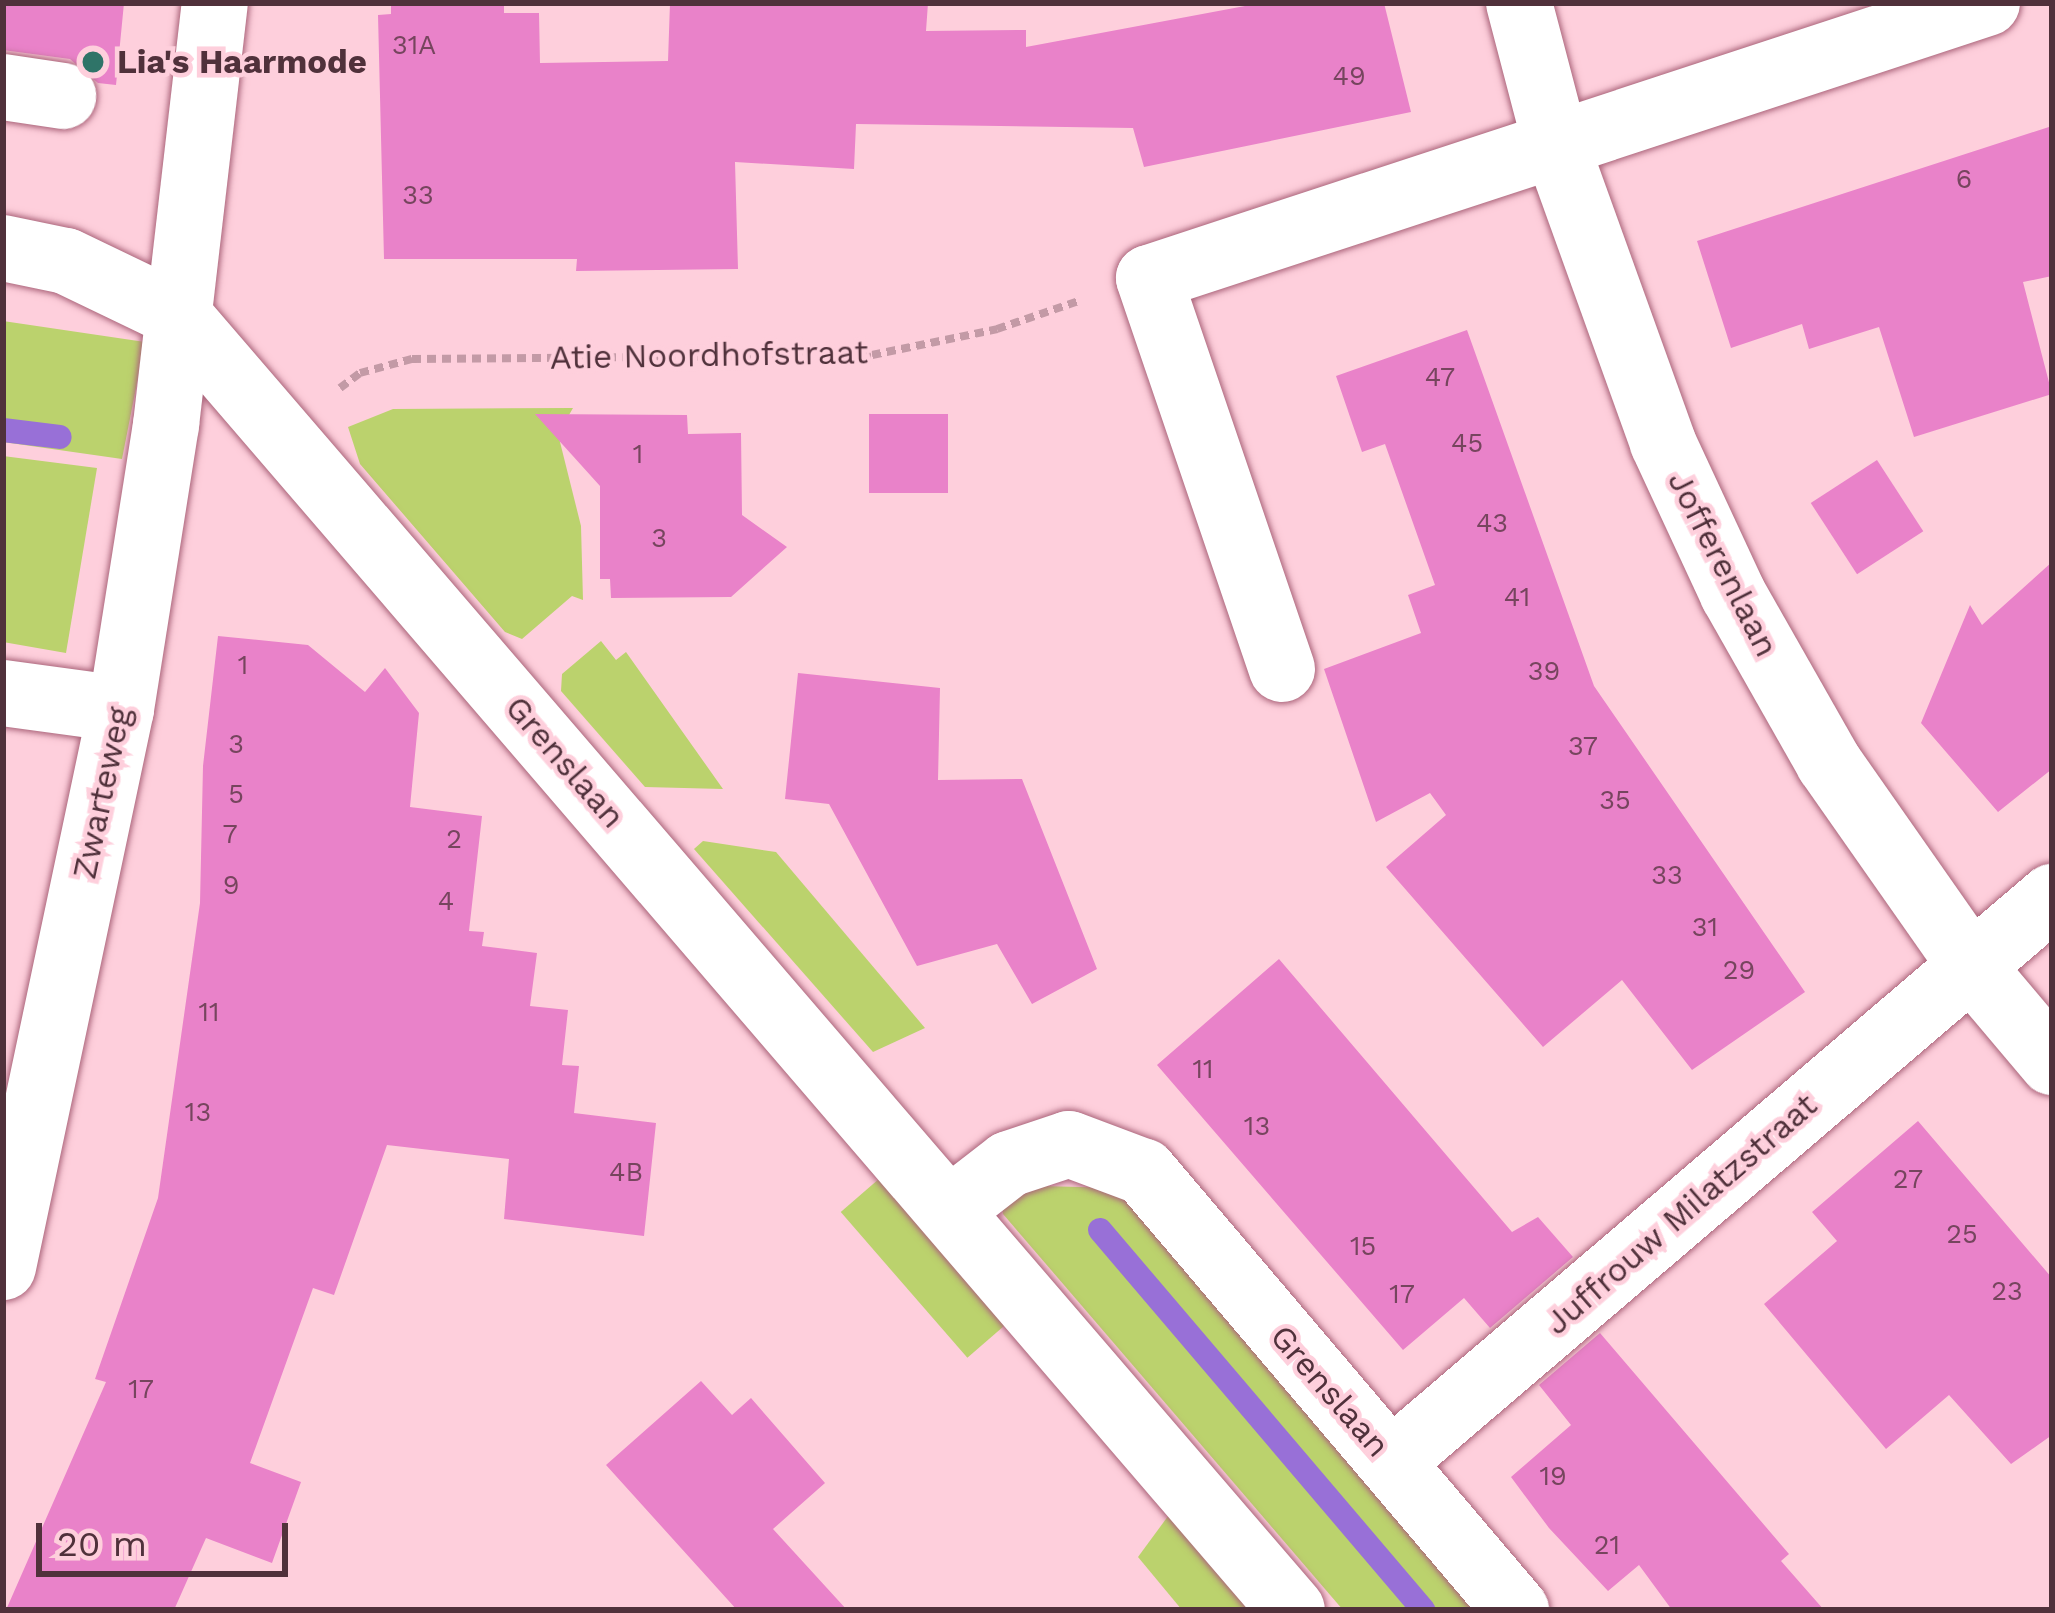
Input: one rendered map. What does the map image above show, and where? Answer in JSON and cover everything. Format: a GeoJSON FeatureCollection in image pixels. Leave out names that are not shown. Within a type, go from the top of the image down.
{"type":"FeatureCollection","features":[{"type":"Feature","properties":{"kind":"street","name":"Zwarteweg"},"geometry":{"type":"LineString","coordinates":[[3,1267],[121,709],[178,315],[215,3]]}},
{"type":"Feature","properties":{"kind":"street","name":"Jofferenlaan"},"geometry":{"type":"LineString","coordinates":[[1520,3],[1557,148],[1664,443],[1733,594],[1829,764],[1971,966],[2052,1062]]}},
{"type":"Feature","properties":{"kind":"street"},"geometry":{"type":"LineString","coordinates":[[1282,669],[1149,278],[1988,3]]}},
{"type":"Feature","properties":{"kind":"street"},"geometry":{"type":"LineString","coordinates":[[3,248],[66,261],[178,315]]}},
{"type":"Feature","properties":{"kind":"street","name":"Grenslaan"},"geometry":{"type":"LineString","coordinates":[[178,315],[952,1209],[1292,1610]]}},
{"type":"Feature","properties":{"kind":"street"},"geometry":{"type":"LineString","coordinates":[[3,693],[121,709]]}},
{"type":"Feature","properties":{"kind":"street","name":"Juffrouw Milatzstraat"},"geometry":{"type":"LineString","coordinates":[[1391,1462],[2052,897]]}},
{"type":"Feature","properties":{"kind":"street","name":"Grenslaan"},"geometry":{"type":"LineString","coordinates":[[952,1209],[1009,1164],[1069,1144],[1144,1172],[1516,1610]]}},
{"type":"Feature","properties":{"kind":"path","name":"Atie Noordhofstraat"},"geometry":{"type":"LineString","coordinates":[[281,433],[360,373],[412,359],[872,355],[997,329],[1149,278]]}},
{"type":"Feature","properties":{"kind":"green space"},"geometry":{"type":"Polygon","coordinates":[[[3,321],[145,342],[122,459],[3,442],[3,321]]]}},
{"type":"Feature","properties":{"kind":"green space"},"geometry":{"type":"Polygon","coordinates":[[[573,408],[558,434],[581,526],[583,600],[572,596],[522,639],[505,632],[360,464],[348,427],[393,409],[573,408]]]}},
{"type":"Feature","properties":{"kind":"green space"},"geometry":{"type":"Polygon","coordinates":[[[3,456],[97,468],[66,653],[3,642],[3,456]]]}},
{"type":"Feature","properties":{"kind":"green space"},"geometry":{"type":"Polygon","coordinates":[[[601,641],[616,660],[626,652],[723,789],[645,787],[561,691],[562,674],[601,641]]]}},
{"type":"Feature","properties":{"kind":"green space"},"geometry":{"type":"Polygon","coordinates":[[[703,841],[776,852],[925,1028],[873,1052],[694,849],[703,841]]]}},
{"type":"Feature","properties":{"kind":"green space"},"geometry":{"type":"Polygon","coordinates":[[[880,1178],[1007,1324],[967,1358],[841,1212],[880,1178]]]}},
{"type":"Feature","properties":{"kind":"green space"},"geometry":{"type":"Polygon","coordinates":[[[1041,1186],[1120,1188],[1487,1610],[1343,1610],[1003,1214],[1001,1199],[1041,1186]]]}},
{"type":"Feature","properties":{"kind":"green space"},"geometry":{"type":"Polygon","coordinates":[[[1174,1508],[1255,1610],[1182,1610],[1138,1557],[1174,1508]]]}},
{"type":"Feature","properties":{"kind":"building"},"geometry":{"type":"Polygon","coordinates":[[[3,3],[124,3],[116,85],[98,83],[70,59],[3,50],[3,3]]]}},
{"type":"Feature","properties":{"kind":"building"},"geometry":{"type":"Polygon","coordinates":[[[391,3],[504,3],[504,13],[539,13],[540,63],[668,61],[670,3],[928,3],[926,31],[1026,30],[1026,47],[1261,3],[1384,3],[1411,112],[1144,167],[1133,128],[856,124],[854,169],[735,162],[738,269],[576,271],[577,259],[384,259],[378,15],[391,14],[391,3]]]}},
{"type":"Feature","properties":{"kind":"building"},"geometry":{"type":"Polygon","coordinates":[[[2052,126],[2052,276],[2023,282],[2052,394],[1914,437],[1879,327],[1809,349],[1802,324],[1731,348],[1697,241],[2052,126]]]}},
{"type":"Feature","properties":{"kind":"building"},"geometry":{"type":"Polygon","coordinates":[[[1467,330],[1594,686],[1805,992],[1692,1070],[1622,980],[1543,1047],[1386,867],[1446,815],[1430,793],[1376,822],[1324,669],[1421,633],[1408,595],[1435,585],[1385,444],[1362,452],[1336,376],[1467,330]]]}},
{"type":"Feature","properties":{"kind":"building"},"geometry":{"type":"Polygon","coordinates":[[[535,414],[687,415],[688,434],[741,433],[742,515],[787,547],[731,597],[611,598],[610,579],[600,579],[600,486],[535,414]]]}},
{"type":"Feature","properties":{"kind":"building"},"geometry":{"type":"Polygon","coordinates":[[[869,414],[948,414],[948,493],[869,493],[869,414]]]}},
{"type":"Feature","properties":{"kind":"building"},"geometry":{"type":"Polygon","coordinates":[[[1877,460],[1923,531],[1857,574],[1811,503],[1877,460]]]}},
{"type":"Feature","properties":{"kind":"building"},"geometry":{"type":"Polygon","coordinates":[[[2052,562],[2052,769],[1998,812],[1921,723],[1970,605],[1982,625],[2052,562]]]}},
{"type":"Feature","properties":{"kind":"building"},"geometry":{"type":"Polygon","coordinates":[[[218,636],[308,645],[365,692],[385,668],[419,713],[410,807],[482,816],[469,931],[484,932],[482,946],[537,953],[530,1006],[568,1010],[562,1065],[579,1066],[574,1113],[656,1123],[644,1236],[504,1219],[509,1159],[387,1145],[334,1295],[313,1288],[250,1463],[301,1482],[272,1563],[206,1538],[174,1610],[6,1610],[106,1382],[95,1379],[158,1198],[200,903],[203,766],[218,636]]]}},
{"type":"Feature","properties":{"kind":"building"},"geometry":{"type":"Polygon","coordinates":[[[798,673],[940,688],[938,780],[1022,779],[1097,969],[1032,1004],[997,944],[917,966],[829,804],[785,799],[798,673]]]}},
{"type":"Feature","properties":{"kind":"building"},"geometry":{"type":"Polygon","coordinates":[[[1279,959],[1512,1232],[1538,1217],[1573,1257],[1490,1328],[1464,1298],[1403,1350],[1157,1065],[1279,959]]]}},
{"type":"Feature","properties":{"kind":"building"},"geometry":{"type":"Polygon","coordinates":[[[1918,1121],[2052,1278],[2052,1435],[2011,1464],[1949,1395],[1886,1449],[1764,1304],[1837,1241],[1812,1212],[1918,1121]]]}},
{"type":"Feature","properties":{"kind":"building"},"geometry":{"type":"Polygon","coordinates":[[[1600,1333],[1789,1554],[1781,1561],[1824,1610],[1672,1610],[1639,1565],[1608,1591],[1549,1528],[1511,1477],[1571,1425],[1539,1385],[1600,1333]]]}},
{"type":"Feature","properties":{"kind":"building"},"geometry":{"type":"Polygon","coordinates":[[[701,1381],[732,1415],[751,1398],[825,1483],[773,1529],[847,1610],[737,1610],[606,1465],[701,1381]]]}},
{"type":"Feature","properties":{"kind":"waterway"},"geometry":{"type":"LineString","coordinates":[[3,430],[60,437]]}},
{"type":"Feature","properties":{"kind":"waterway"},"geometry":{"type":"LineString","coordinates":[[1100,1230],[1423,1610]]}},
{"type":"Feature","properties":{"kind":"place","name":"Lia's Haarmode"},"geometry":{"type":"Point","coordinates":[93,62]}}]}
